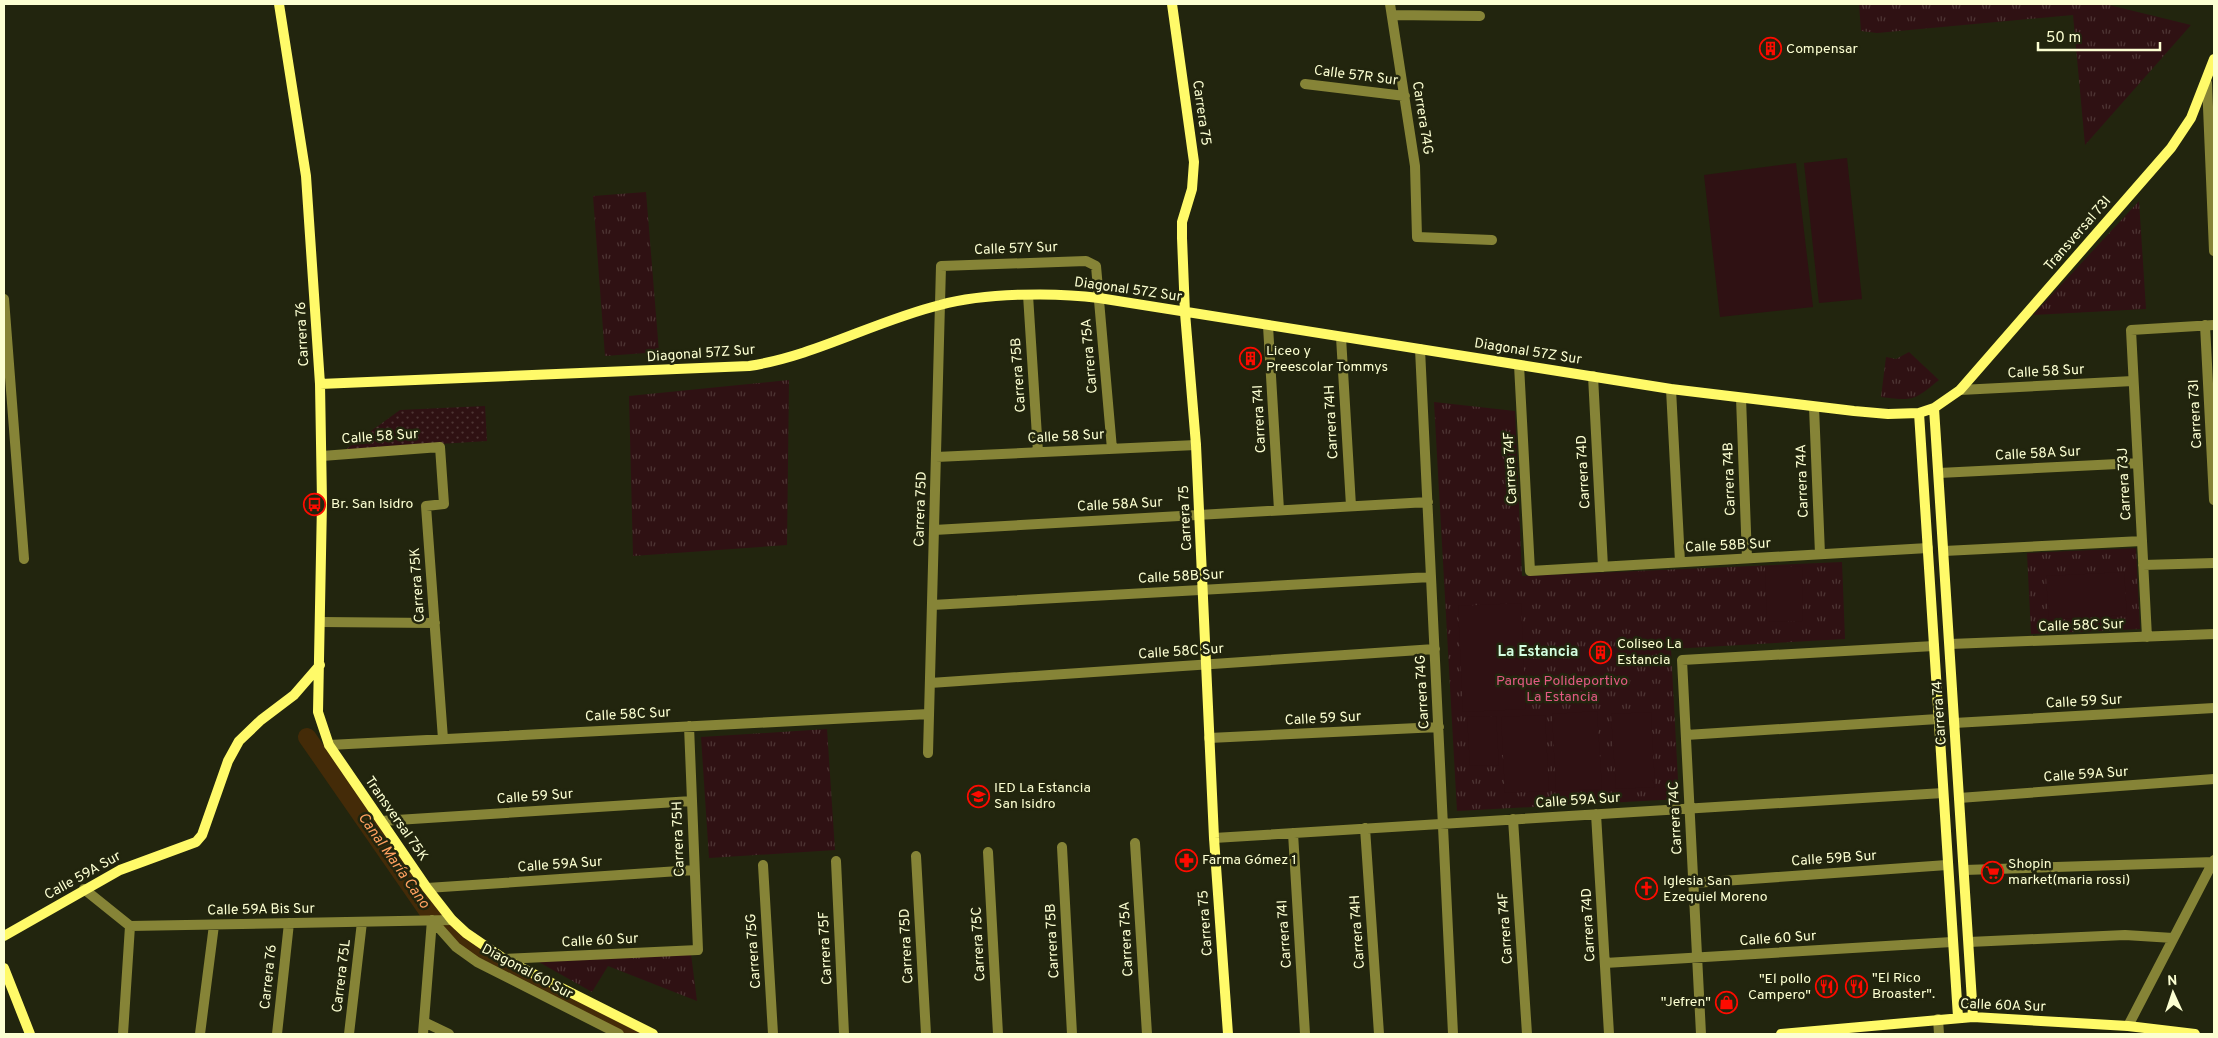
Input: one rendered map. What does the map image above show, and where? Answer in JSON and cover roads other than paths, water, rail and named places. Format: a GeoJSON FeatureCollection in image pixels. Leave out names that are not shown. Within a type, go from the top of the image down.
{"type":"FeatureCollection","features":[{"type":"Feature","properties":{"kind":"street","name":"Carrera 76"},"geometry":{"type":"LineString","coordinates":[[280,4],[306,176],[320,384],[322,456],[320,665]]}},
{"type":"Feature","properties":{"kind":"street","name":"Carrera 75"},"geometry":{"type":"LineString","coordinates":[[1172,4],[1194,162],[1192,189],[1182,222],[1185,312],[1196,445],[1214,838],[1228,1034]]}},
{"type":"Feature","properties":{"kind":"street"},"geometry":{"type":"LineString","coordinates":[[1391,9],[1480,16]]}},
{"type":"Feature","properties":{"kind":"street","name":"Carrera 74G"},"geometry":{"type":"LineString","coordinates":[[1391,9],[1415,166],[1417,238],[1492,240]]}},
{"type":"Feature","properties":{"kind":"street","name":"Transversal 73I"},"geometry":{"type":"LineString","coordinates":[[1934,408],[1960,390],[2171,148],[2191,118],[2207,83],[2214,59]]}},
{"type":"Feature","properties":{"kind":"street"},"geometry":{"type":"LineString","coordinates":[[2207,83],[2214,251]]}},
{"type":"Feature","properties":{"kind":"street","name":"Calle 57R Sur"},"geometry":{"type":"LineString","coordinates":[[1305,84],[1405,96]]}},
{"type":"Feature","properties":{"kind":"street","name":"Calle 57Y Sur"},"geometry":{"type":"LineString","coordinates":[[941,266],[1092,262]]}},
{"type":"Feature","properties":{"kind":"street","name":"Carrera 75A"},"geometry":{"type":"LineString","coordinates":[[1092,262],[1096,266],[1112,449]]}},
{"type":"Feature","properties":{"kind":"street","name":"Carrera 75D"},"geometry":{"type":"LineString","coordinates":[[928,753],[941,266]]}},
{"type":"Feature","properties":{"kind":"street","name":"Diagonal 57Z Sur"},"geometry":{"type":"LineString","coordinates":[[320,384],[749,366],[785,359],[941,304],[1028,295],[1064,295],[1099,298],[1268,326],[1741,398],[1888,414],[1919,413],[1934,408]]}},
{"type":"Feature","properties":{"kind":"street","name":"Carrera 75B"},"geometry":{"type":"LineString","coordinates":[[1028,295],[1038,452]]}},
{"type":"Feature","properties":{"kind":"street"},"geometry":{"type":"LineString","coordinates":[[4,299],[24,560]]}},
{"type":"Feature","properties":{"kind":"street","name":"Carrera 73J"},"geometry":{"type":"LineString","coordinates":[[2147,637],[2131,330],[2210,325]]}},
{"type":"Feature","properties":{"kind":"street","name":"Carrera 73I"},"geometry":{"type":"LineString","coordinates":[[2210,325],[2214,500]]}},
{"type":"Feature","properties":{"kind":"street","name":"Carrera 74I"},"geometry":{"type":"LineString","coordinates":[[1268,326],[1279,510]]}},
{"type":"Feature","properties":{"kind":"street","name":"Carrera 74H"},"geometry":{"type":"LineString","coordinates":[[1341,337],[1351,506]]}},
{"type":"Feature","properties":{"kind":"street","name":"Carrera 74G"},"geometry":{"type":"LineString","coordinates":[[1420,349],[1453,1034]]}},
{"type":"Feature","properties":{"kind":"street","name":"Carrera 74F"},"geometry":{"type":"LineString","coordinates":[[1520,365],[1530,571]]}},
{"type":"Feature","properties":{"kind":"street","name":"Carrera 74D"},"geometry":{"type":"LineString","coordinates":[[1593,376],[1603,567]]}},
{"type":"Feature","properties":{"kind":"street","name":"Calle 58 Sur"},"geometry":{"type":"LineString","coordinates":[[1960,390],[2133,381]]}},
{"type":"Feature","properties":{"kind":"street"},"geometry":{"type":"LineString","coordinates":[[1672,388],[1680,562]]}},
{"type":"Feature","properties":{"kind":"street","name":"Carrera 74B"},"geometry":{"type":"LineString","coordinates":[[1741,398],[1747,558]]}},
{"type":"Feature","properties":{"kind":"street","name":"Carrera 74A"},"geometry":{"type":"LineString","coordinates":[[1814,407],[1820,554]]}},
{"type":"Feature","properties":{"kind":"street","name":"Carrera 74"},"geometry":{"type":"LineString","coordinates":[[1934,408],[1973,1017]]}},
{"type":"Feature","properties":{"kind":"street","name":"Carrera 74"},"geometry":{"type":"LineString","coordinates":[[1919,413],[1958,1018]]}},
{"type":"Feature","properties":{"kind":"street","name":"Calle 58 Sur"},"geometry":{"type":"LineString","coordinates":[[936,457],[1196,445]]}},
{"type":"Feature","properties":{"kind":"street","name":"Calle 58 Sur"},"geometry":{"type":"LineString","coordinates":[[322,456],[440,446]]}},
{"type":"Feature","properties":{"kind":"street","name":"Carrera 75K"},"geometry":{"type":"LineString","coordinates":[[440,446],[444,504],[426,506],[443,739]]}},
{"type":"Feature","properties":{"kind":"street","name":"Calle 58A Sur"},"geometry":{"type":"LineString","coordinates":[[1939,473],[2138,463]]}},
{"type":"Feature","properties":{"kind":"street","name":"Calle 58A Sur"},"geometry":{"type":"LineString","coordinates":[[934,530],[1428,502]]}},
{"type":"Feature","properties":{"kind":"street"},"geometry":{"type":"LineString","coordinates":[[1944,551],[2142,540]]}},
{"type":"Feature","properties":{"kind":"street","name":"Calle 58B Sur"},"geometry":{"type":"LineString","coordinates":[[1530,571],[1928,548]]}},
{"type":"Feature","properties":{"kind":"street"},"geometry":{"type":"LineString","coordinates":[[2143,565],[2214,562]]}},
{"type":"Feature","properties":{"kind":"street","name":"Calle 58B Sur"},"geometry":{"type":"LineString","coordinates":[[932,605],[1431,577]]}},
{"type":"Feature","properties":{"kind":"street"},"geometry":{"type":"LineString","coordinates":[[321,622],[435,623]]}},
{"type":"Feature","properties":{"kind":"street","name":"Calle 58C Sur"},"geometry":{"type":"LineString","coordinates":[[1950,644],[2214,634]]}},
{"type":"Feature","properties":{"kind":"street","name":"Carrera 74C"},"geometry":{"type":"LineString","coordinates":[[1702,1034],[1682,660],[1934,646]]}},
{"type":"Feature","properties":{"kind":"street","name":"Calle 58C Sur"},"geometry":{"type":"LineString","coordinates":[[930,683],[1435,649]]}},
{"type":"Feature","properties":{"kind":"street","name":"Transversal 75K"},"geometry":{"type":"LineString","coordinates":[[320,665],[318,712],[329,745],[452,920],[466,933],[504,959]]}},
{"type":"Feature","properties":{"kind":"street","name":"Calle 59A Sur"},"geometry":{"type":"LineString","coordinates":[[4,936],[120,870],[196,842],[202,835],[228,760],[239,741],[260,720],[294,695],[320,665]]}},
{"type":"Feature","properties":{"kind":"street","name":"Calle 59 Sur"},"geometry":{"type":"LineString","coordinates":[[1954,723],[2214,708]]}},
{"type":"Feature","properties":{"kind":"street","name":"Calle 58C Sur"},"geometry":{"type":"LineString","coordinates":[[329,745],[929,714]]}},
{"type":"Feature","properties":{"kind":"street"},"geometry":{"type":"LineString","coordinates":[[1686,734],[1938,719]]}},
{"type":"Feature","properties":{"kind":"street","name":"Carrera 75H"},"geometry":{"type":"LineString","coordinates":[[688,726],[698,950]]}},
{"type":"Feature","properties":{"kind":"street","name":"Calle 59 Sur"},"geometry":{"type":"LineString","coordinates":[[1209,738],[1438,727]]}},
{"type":"Feature","properties":{"kind":"street","name":"Calle 59A Sur"},"geometry":{"type":"LineString","coordinates":[[1959,798],[2214,779]]}},
{"type":"Feature","properties":{"kind":"street","name":"Calle 59A Sur"},"geometry":{"type":"LineString","coordinates":[[1214,838],[1943,793]]}},
{"type":"Feature","properties":{"kind":"street","name":"Calle 59 Sur"},"geometry":{"type":"LineString","coordinates":[[381,821],[692,801]]}},
{"type":"Feature","properties":{"kind":"street","name":"Carrera 74D"},"geometry":{"type":"LineString","coordinates":[[1596,814],[1609,1034]]}},
{"type":"Feature","properties":{"kind":"street","name":"Carrera 74F"},"geometry":{"type":"LineString","coordinates":[[1513,819],[1527,1034]]}},
{"type":"Feature","properties":{"kind":"street","name":"Carrera 74H"},"geometry":{"type":"LineString","coordinates":[[1365,828],[1379,1034]]}},
{"type":"Feature","properties":{"kind":"street","name":"Carrera 74I"},"geometry":{"type":"LineString","coordinates":[[1293,833],[1305,1034]]}},
{"type":"Feature","properties":{"kind":"street","name":"Carrera 75A"},"geometry":{"type":"LineString","coordinates":[[1135,842],[1147,1034]]}},
{"type":"Feature","properties":{"kind":"street","name":"Carrera 75B"},"geometry":{"type":"LineString","coordinates":[[1062,847],[1072,1034]]}},
{"type":"Feature","properties":{"kind":"street","name":"Carrera 75C"},"geometry":{"type":"LineString","coordinates":[[988,852],[998,1034]]}},
{"type":"Feature","properties":{"kind":"street","name":"Carrera 75D"},"geometry":{"type":"LineString","coordinates":[[916,856],[926,1034]]}},
{"type":"Feature","properties":{"kind":"street","name":"Carrera 75F"},"geometry":{"type":"LineString","coordinates":[[836,861],[844,1034]]}},
{"type":"Feature","properties":{"kind":"street"},"geometry":{"type":"LineString","coordinates":[[1964,870],[2214,861]]}},
{"type":"Feature","properties":{"kind":"street"},"geometry":{"type":"LineString","coordinates":[[2126,1030],[2214,861]]}},
{"type":"Feature","properties":{"kind":"street","name":"Carrera 75G"},"geometry":{"type":"LineString","coordinates":[[763,865],[773,1034]]}},
{"type":"Feature","properties":{"kind":"street","name":"Calle 59B Sur"},"geometry":{"type":"LineString","coordinates":[[1694,883],[1947,865]]}},
{"type":"Feature","properties":{"kind":"street","name":"Calle 59A Sur"},"geometry":{"type":"LineString","coordinates":[[428,888],[694,870]]}},
{"type":"Feature","properties":{"kind":"street"},"geometry":{"type":"LineString","coordinates":[[84,890],[130,926],[123,1034]]}},
{"type":"Feature","properties":{"kind":"street"},"geometry":{"type":"LineString","coordinates":[[423,1034],[432,920]]}},
{"type":"Feature","properties":{"kind":"street","name":"Diagonal 60 Sur"},"geometry":{"type":"LineString","coordinates":[[432,920],[456,947],[477,962],[619,1034]]}},
{"type":"Feature","properties":{"kind":"street","name":"Calle 59A Bis Sur"},"geometry":{"type":"LineString","coordinates":[[130,926],[452,920]]}},
{"type":"Feature","properties":{"kind":"street","name":"Carrera 75L"},"geometry":{"type":"LineString","coordinates":[[349,1034],[362,922]]}},
{"type":"Feature","properties":{"kind":"street","name":"Carrera 76"},"geometry":{"type":"LineString","coordinates":[[277,1034],[289,923]]}},
{"type":"Feature","properties":{"kind":"street"},"geometry":{"type":"LineString","coordinates":[[200,1034],[214,925]]}},
{"type":"Feature","properties":{"kind":"street"},"geometry":{"type":"LineString","coordinates":[[1969,942],[2124,935],[2173,938]]}},
{"type":"Feature","properties":{"kind":"street","name":"Calle 60 Sur"},"geometry":{"type":"LineString","coordinates":[[1605,963],[1952,942]]}},
{"type":"Feature","properties":{"kind":"street","name":"Calle 60 Sur"},"geometry":{"type":"LineString","coordinates":[[504,959],[698,950]]}},
{"type":"Feature","properties":{"kind":"street","name":"Diagonal 60 Sur"},"geometry":{"type":"LineString","coordinates":[[504,959],[653,1034]]}},
{"type":"Feature","properties":{"kind":"street"},"geometry":{"type":"LineString","coordinates":[[4,968],[30,1034]]}},
{"type":"Feature","properties":{"kind":"street","name":"Calle 60A Sur"},"geometry":{"type":"LineString","coordinates":[[1781,1034],[1973,1017],[2195,1034]]}},
{"type":"Feature","properties":{"kind":"street"},"geometry":{"type":"LineString","coordinates":[[1938,1019],[1939,1034]]}},
{"type":"Feature","properties":{"kind":"street"},"geometry":{"type":"LineString","coordinates":[[424,1022],[449,1034]]}},
{"type":"Feature","properties":{"kind":"waterway","name":"Canal María Cano"},"geometry":{"type":"LineString","coordinates":[[307,737],[427,910],[482,958],[632,1034]]}},
{"type":"Feature","properties":{"kind":"place","name":"Compensar"},"geometry":{"type":"Point","coordinates":[1770,49]}},
{"type":"Feature","properties":{"kind":"place","name":"Liceo y Preescolar Tommys"},"geometry":{"type":"Point","coordinates":[1250,359]}},
{"type":"Feature","properties":{"kind":"place","name":"Br. San Isidro"},"geometry":{"type":"Point","coordinates":[315,504]}},
{"type":"Feature","properties":{"kind":"place","name":"Coliseo La Estancia"},"geometry":{"type":"Point","coordinates":[1601,652]}},
{"type":"Feature","properties":{"kind":"place","name":"IED La Estancia San Isidro"},"geometry":{"type":"Point","coordinates":[978,796]}},
{"type":"Feature","properties":{"kind":"place","name":"Farma Gómez 1"},"geometry":{"type":"Point","coordinates":[1186,860]}},
{"type":"Feature","properties":{"kind":"place","name":"Shopin market(maria rossi)"},"geometry":{"type":"Point","coordinates":[1992,872]}},
{"type":"Feature","properties":{"kind":"place","name":"Iglesia San Ezequiel Moreno"},"geometry":{"type":"Point","coordinates":[1647,889]}},
{"type":"Feature","properties":{"kind":"place","name":"\"El Rico Broaster\"."},"geometry":{"type":"Point","coordinates":[1856,986]}},
{"type":"Feature","properties":{"kind":"place","name":"\"El pollo Campero\""},"geometry":{"type":"Point","coordinates":[1827,987]}},
{"type":"Feature","properties":{"kind":"place","name":"\"Jefren\""},"geometry":{"type":"Point","coordinates":[1727,1002]}},
{"type":"Feature","properties":{"kind":"district","name":"La Estancia"},"geometry":{"type":"Point","coordinates":[1538,652]}},
{"type":"Feature","properties":{"kind":"park label","name":"Parque Polideportivo La Estancia"},"geometry":{"type":"Point","coordinates":[1562,690]}}]}
